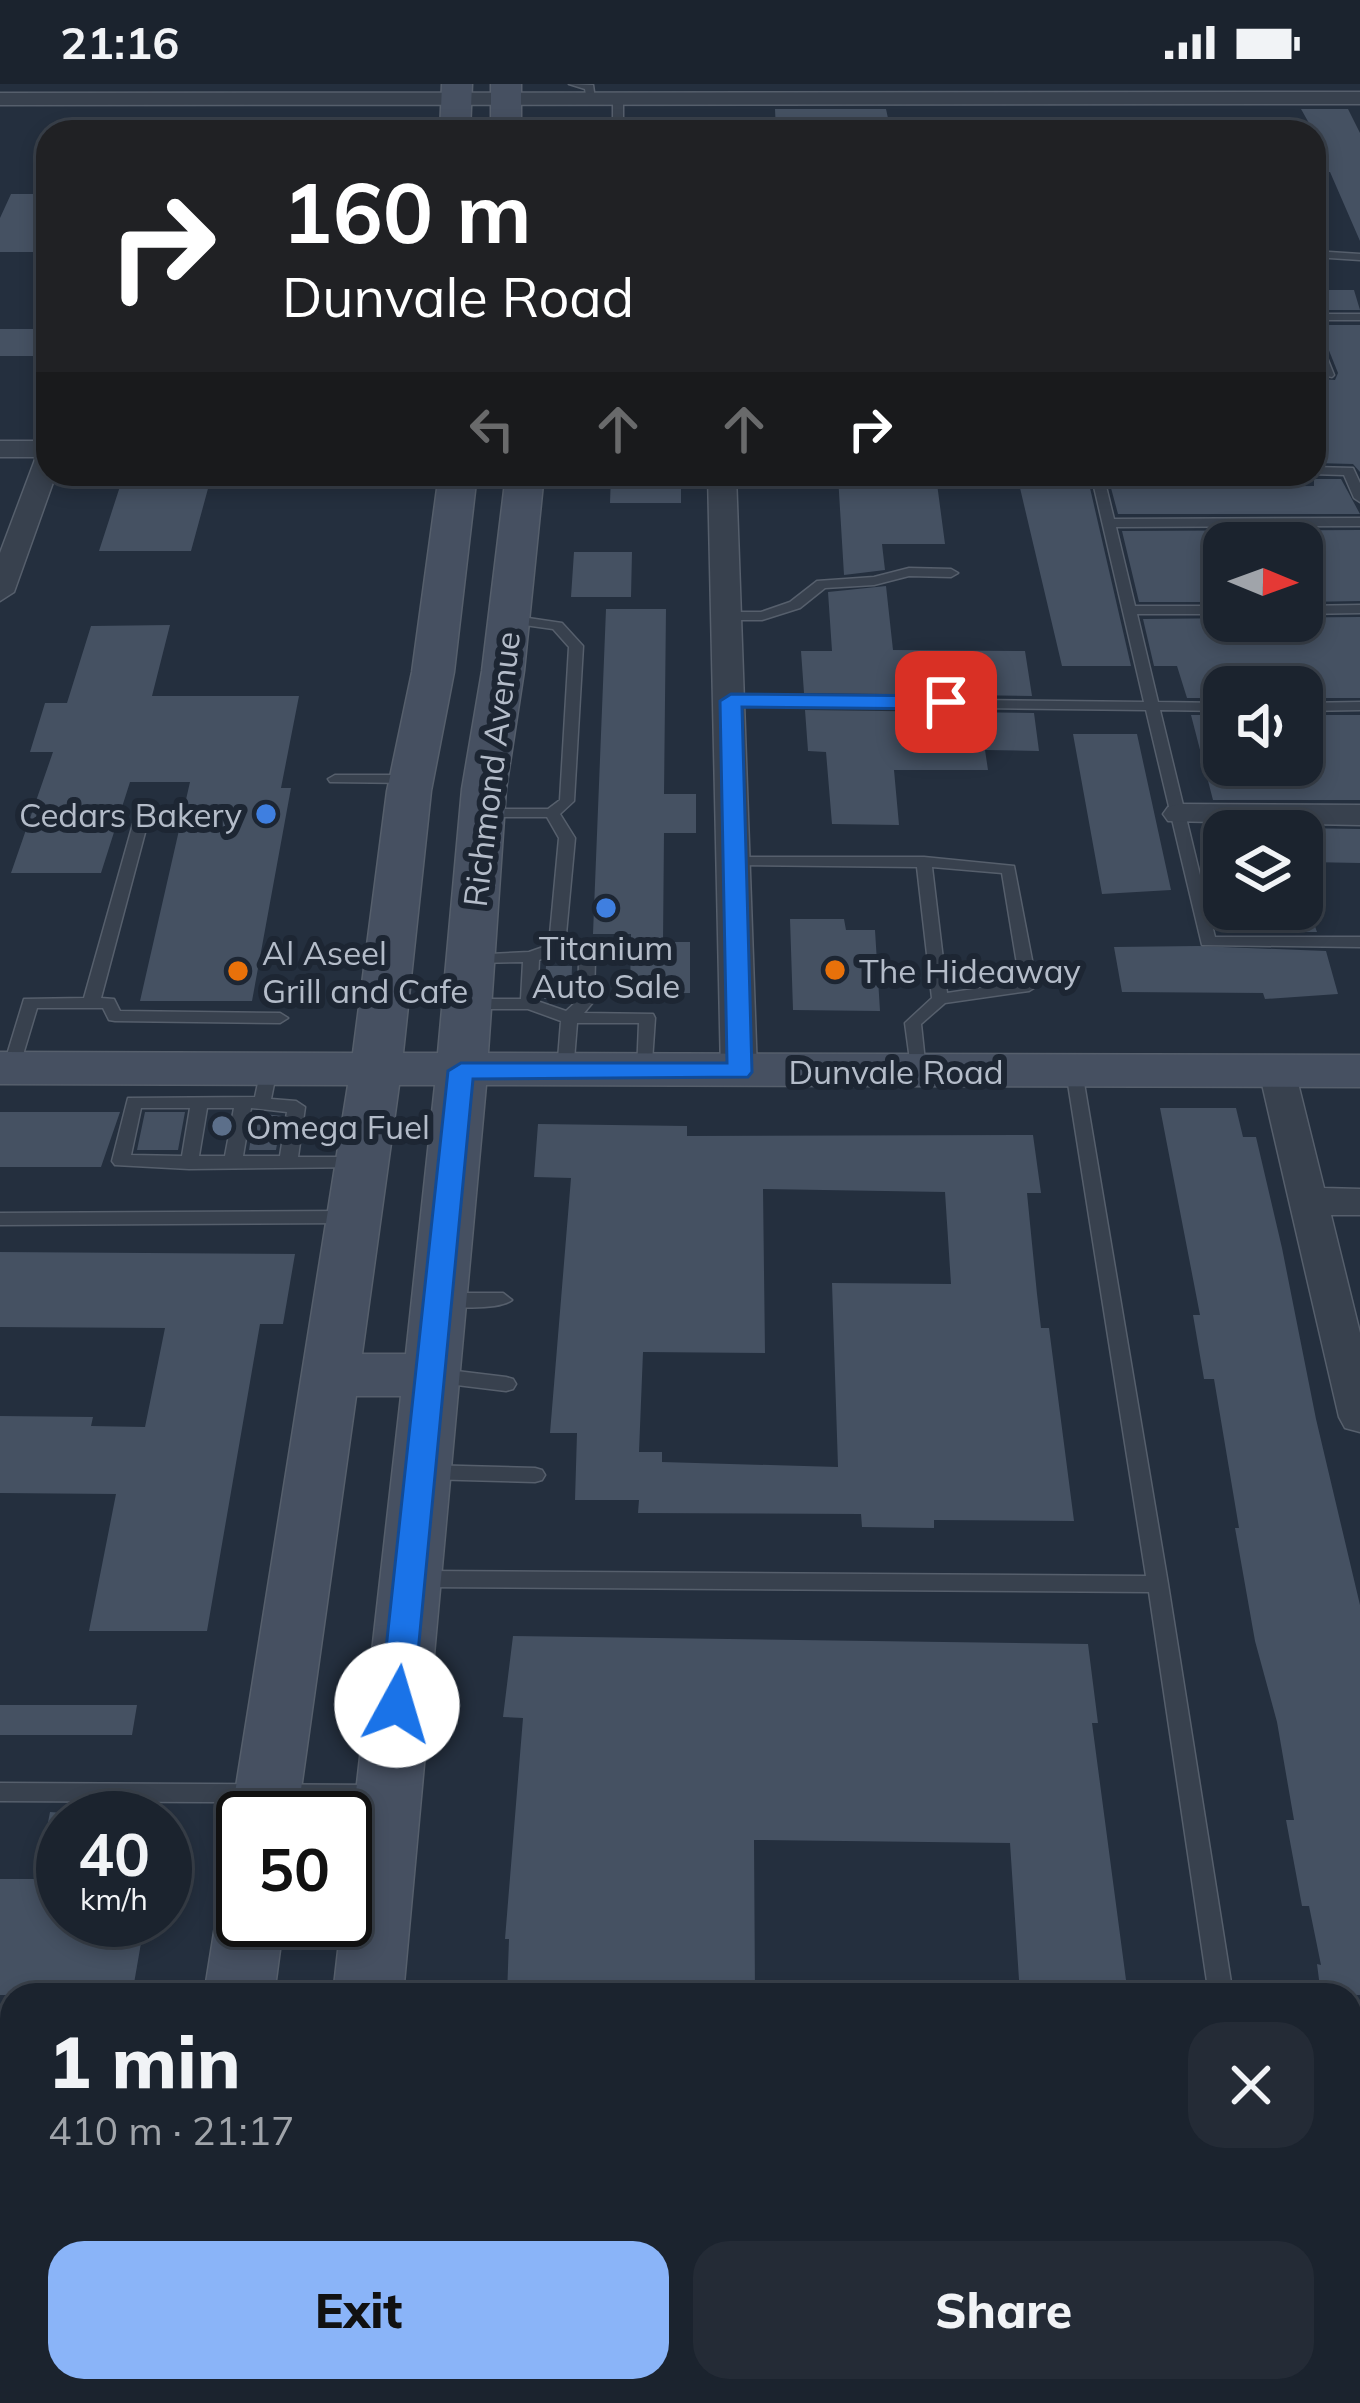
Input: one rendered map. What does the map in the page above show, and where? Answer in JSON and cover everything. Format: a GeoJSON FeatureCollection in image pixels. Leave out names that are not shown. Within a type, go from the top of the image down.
{"type":"FeatureCollection","features":[{"type":"Feature","properties":{"kind":"main road"},"geometry":{"type":"LineString","coordinates":[[268,1791],[376,1070],[409,794],[456,486]]}},
{"type":"Feature","properties":{"kind":"main road","name":"Richmond Avenue"},"geometry":{"type":"LineString","coordinates":[[369,1983],[461,1071],[482,813],[524,486]]}},
{"type":"Feature","properties":{"kind":"main road"},"geometry":{"type":"LineString","coordinates":[[440,611],[509,614]]}},
{"type":"Feature","properties":{"kind":"main road"},"geometry":{"type":"LineString","coordinates":[[409,794],[482,813]]}},
{"type":"Feature","properties":{"kind":"main road","name":"Dunvale Road"},"geometry":{"type":"LineString","coordinates":[[5,1068],[183,1092],[258,1092],[376,1070],[918,1071],[1077,1088],[1277,1071],[1360,1071]]}},
{"type":"Feature","properties":{"kind":"main road"},"geometry":{"type":"LineString","coordinates":[[330,1375],[430,1376]]}},
{"type":"Feature","properties":{"kind":"main road"},"geometry":{"type":"LineString","coordinates":[[241,1983],[246,1947]]}},
{"type":"Feature","properties":{"kind":"street"},"geometry":{"type":"LineString","coordinates":[[0,99],[177,108],[456,92],[582,92],[709,107],[1360,98]]}},
{"type":"Feature","properties":{"kind":"street"},"geometry":{"type":"LineString","coordinates":[[0,449],[36,449]]}},
{"type":"Feature","properties":{"kind":"street"},"geometry":{"type":"LineString","coordinates":[[0,592],[38,486]]}},
{"type":"Feature","properties":{"kind":"street"},"geometry":{"type":"LineString","coordinates":[[723,486],[740,1072]]}},
{"type":"Feature","properties":{"kind":"street"},"geometry":{"type":"LineString","coordinates":[[1179,814],[1360,814]]}},
{"type":"Feature","properties":{"kind":"street"},"geometry":{"type":"LineString","coordinates":[[1277,1071],[1358,1402]]}},
{"type":"Feature","properties":{"kind":"street"},"geometry":{"type":"LineString","coordinates":[[1309,1202],[1360,1202]]}},
{"type":"Feature","properties":{"kind":"lane"},"geometry":{"type":"LineString","coordinates":[[618,99],[618,120]]}},
{"type":"Feature","properties":{"kind":"lane"},"geometry":{"type":"LineString","coordinates":[[1326,255],[1360,257]]}},
{"type":"Feature","properties":{"kind":"lane"},"geometry":{"type":"LineString","coordinates":[[1326,317],[1360,317]]}},
{"type":"Feature","properties":{"kind":"lane"},"geometry":{"type":"LineString","coordinates":[[1326,370],[1328,375]]}},
{"type":"Feature","properties":{"kind":"lane"},"geometry":{"type":"LineString","coordinates":[[1354,471],[1360,498]]}},
{"type":"Feature","properties":{"kind":"lane"},"geometry":{"type":"LineString","coordinates":[[1100,486],[1208,942],[1360,942]]}},
{"type":"Feature","properties":{"kind":"lane"},"geometry":{"type":"LineString","coordinates":[[1109,523],[1360,522]]}},
{"type":"Feature","properties":{"kind":"lane"},"geometry":{"type":"LineString","coordinates":[[728,616],[763,616],[795,604],[822,584],[874,581],[909,572],[951,573]]}},
{"type":"Feature","properties":{"kind":"lane"},"geometry":{"type":"LineString","coordinates":[[1130,610],[1203,610]]}},
{"type":"Feature","properties":{"kind":"lane"},"geometry":{"type":"LineString","coordinates":[[1323,610],[1360,610]]}},
{"type":"Feature","properties":{"kind":"lane"},"geometry":{"type":"LineString","coordinates":[[482,813],[552,813],[567,801],[576,646],[557,626],[509,614]]}},
{"type":"Feature","properties":{"kind":"lane"},"geometry":{"type":"LineString","coordinates":[[731,701],[1203,706]]}},
{"type":"Feature","properties":{"kind":"lane"},"geometry":{"type":"LineString","coordinates":[[1323,706],[1360,706]]}},
{"type":"Feature","properties":{"kind":"lane"},"geometry":{"type":"LineString","coordinates":[[335,779],[409,794]]}},
{"type":"Feature","properties":{"kind":"lane"},"geometry":{"type":"LineString","coordinates":[[92,1003],[140,824],[152,812]]}},
{"type":"Feature","properties":{"kind":"lane"},"geometry":{"type":"LineString","coordinates":[[552,813],[567,838],[557,948]]}},
{"type":"Feature","properties":{"kind":"lane"},"geometry":{"type":"LineString","coordinates":[[735,862],[924,862],[1009,869],[1029,986],[940,999],[913,1023],[918,1071]]}},
{"type":"Feature","properties":{"kind":"lane"},"geometry":{"type":"LineString","coordinates":[[924,862],[940,999]]}},
{"type":"Feature","properties":{"kind":"lane"},"geometry":{"type":"LineString","coordinates":[[470,958],[531,956],[557,948],[587,959],[586,1001],[569,1018],[565,1072]]}},
{"type":"Feature","properties":{"kind":"lane"},"geometry":{"type":"LineString","coordinates":[[529,1004],[531,956]]}},
{"type":"Feature","properties":{"kind":"lane"},"geometry":{"type":"LineString","coordinates":[[5,1068],[30,1003],[107,1003],[115,1016],[280,1018]]}},
{"type":"Feature","properties":{"kind":"lane"},"geometry":{"type":"LineString","coordinates":[[467,1004],[529,1004],[569,1018],[647,1018],[645,1072]]}},
{"type":"Feature","properties":{"kind":"lane"},"geometry":{"type":"LineString","coordinates":[[1077,1088],[1219,1983]]}},
{"type":"Feature","properties":{"kind":"lane"},"geometry":{"type":"LineString","coordinates":[[189,1163],[183,1092],[131,1104],[121,1161],[189,1163],[288,1163],[358,1190]]}},
{"type":"Feature","properties":{"kind":"lane"},"geometry":{"type":"LineString","coordinates":[[233,1163],[258,1092],[296,1107],[288,1163]]}},
{"type":"Feature","properties":{"kind":"lane"},"geometry":{"type":"LineString","coordinates":[[0,1219],[358,1190]]}},
{"type":"Feature","properties":{"kind":"lane"},"geometry":{"type":"LineString","coordinates":[[438,1300],[503,1300]]}},
{"type":"Feature","properties":{"kind":"lane"},"geometry":{"type":"LineString","coordinates":[[430,1376],[506,1384]]}},
{"type":"Feature","properties":{"kind":"lane"},"geometry":{"type":"LineString","coordinates":[[421,1472],[535,1475]]}},
{"type":"Feature","properties":{"kind":"lane"},"geometry":{"type":"LineString","coordinates":[[410,1579],[1158,1583]]}},
{"type":"Feature","properties":{"kind":"lane"},"geometry":{"type":"LineString","coordinates":[[0,1792],[216,1804]]}},
{"type":"Feature","properties":{"kind":"lane"},"geometry":{"type":"LineString","coordinates":[[372,1795],[387,1793]]}},
{"type":"Feature","properties":{"kind":"building"},"geometry":{"type":"Polygon","coordinates":[[[775,109],[886,109],[888,120],[775,120],[775,109]]]}},
{"type":"Feature","properties":{"kind":"building"},"geometry":{"type":"Polygon","coordinates":[[[1301,109],[1348,109],[1360,133],[1360,241],[1326,172],[1326,120],[1307,120],[1301,109]]]}},
{"type":"Feature","properties":{"kind":"building"},"geometry":{"type":"Polygon","coordinates":[[[11,194],[36,194],[33,252],[0,252],[0,218],[11,194]]]}},
{"type":"Feature","properties":{"kind":"building"},"geometry":{"type":"Polygon","coordinates":[[[1326,290],[1354,290],[1360,310],[1326,310],[1326,290]]]}},
{"type":"Feature","properties":{"kind":"building"},"geometry":{"type":"Polygon","coordinates":[[[1326,325],[1360,325],[1360,472],[1353,464],[1326,463],[1326,379],[1335,380],[1338,373],[1326,343],[1326,325]]]}},
{"type":"Feature","properties":{"kind":"building"},"geometry":{"type":"Polygon","coordinates":[[[0,329],[36,329],[34,356],[0,356],[0,329]]]}},
{"type":"Feature","properties":{"kind":"building"},"geometry":{"type":"Polygon","coordinates":[[[1326,479],[1341,479],[1360,514],[1118,514],[1111,488],[1326,486],[1326,479]]]}},
{"type":"Feature","properties":{"kind":"building"},"geometry":{"type":"Polygon","coordinates":[[[120,486],[209,486],[191,551],[99,551],[120,486]]]}},
{"type":"Feature","properties":{"kind":"building"},"geometry":{"type":"Polygon","coordinates":[[[611,486],[681,486],[681,503],[610,503],[611,486]]]}},
{"type":"Feature","properties":{"kind":"building"},"geometry":{"type":"Polygon","coordinates":[[[839,486],[937,486],[945,544],[882,544],[885,570],[844,575],[839,486]]]}},
{"type":"Feature","properties":{"kind":"building"},"geometry":{"type":"Polygon","coordinates":[[[1020,488],[1090,488],[1131,666],[1062,666],[1020,488]]]}},
{"type":"Feature","properties":{"kind":"building"},"geometry":{"type":"Polygon","coordinates":[[[1323,530],[1360,530],[1360,601],[1323,602],[1323,530]]]}},
{"type":"Feature","properties":{"kind":"building"},"geometry":{"type":"Polygon","coordinates":[[[1122,531],[1203,531],[1203,602],[1139,602],[1122,531]]]}},
{"type":"Feature","properties":{"kind":"building"},"geometry":{"type":"Polygon","coordinates":[[[574,552],[632,552],[631,597],[571,597],[574,552]]]}},
{"type":"Feature","properties":{"kind":"building"},"geometry":{"type":"Polygon","coordinates":[[[886,586],[893,650],[1025,651],[1032,696],[804,693],[801,651],[832,651],[828,592],[886,586]]]}},
{"type":"Feature","properties":{"kind":"building"},"geometry":{"type":"Polygon","coordinates":[[[606,609],[666,609],[664,794],[696,794],[696,833],[664,833],[663,942],[690,942],[690,993],[630,993],[631,934],[593,934],[606,609]]]}},
{"type":"Feature","properties":{"kind":"building"},"geometry":{"type":"Polygon","coordinates":[[[1323,617],[1360,617],[1360,698],[1323,698],[1323,666],[1203,666],[1203,698],[1187,698],[1177,666],[1154,666],[1143,619],[1203,618],[1203,642],[1323,642],[1323,617]]]}},
{"type":"Feature","properties":{"kind":"building"},"geometry":{"type":"Polygon","coordinates":[[[170,625],[152,696],[299,696],[281,788],[291,788],[252,1001],[140,1001],[190,782],[130,782],[101,873],[11,873],[53,752],[30,752],[45,703],[67,703],[91,626],[170,625]]]}},
{"type":"Feature","properties":{"kind":"building"},"geometry":{"type":"Polygon","coordinates":[[[805,710],[1034,713],[1039,751],[985,750],[988,770],[894,770],[899,825],[832,824],[826,752],[808,751],[805,710]]]}},
{"type":"Feature","properties":{"kind":"building"},"geometry":{"type":"Polygon","coordinates":[[[1191,715],[1203,715],[1203,761],[1191,715]]]}},
{"type":"Feature","properties":{"kind":"building"},"geometry":{"type":"Polygon","coordinates":[[[1323,715],[1360,715],[1360,800],[1213,800],[1209,786],[1323,786],[1323,715]]]}},
{"type":"Feature","properties":{"kind":"building"},"geometry":{"type":"Polygon","coordinates":[[[1073,734],[1137,734],[1171,890],[1102,894],[1073,734]]]}},
{"type":"Feature","properties":{"kind":"building"},"geometry":{"type":"Polygon","coordinates":[[[1323,828],[1360,829],[1360,863],[1323,862],[1323,828]]]}},
{"type":"Feature","properties":{"kind":"building","name":"The Hideaway"},"geometry":{"type":"Polygon","coordinates":[[[790,919],[844,919],[846,930],[875,930],[880,1011],[793,1010],[790,919]]]}},
{"type":"Feature","properties":{"kind":"building"},"geometry":{"type":"Polygon","coordinates":[[[1242,930],[1317,932],[1243,932],[1242,930]]]}},
{"type":"Feature","properties":{"kind":"building"},"geometry":{"type":"Polygon","coordinates":[[[1114,947],[1326,951],[1338,994],[1265,999],[1263,993],[1122,992],[1114,947]]]}},
{"type":"Feature","properties":{"kind":"building"},"geometry":{"type":"Polygon","coordinates":[[[546,966],[572,966],[571,1000],[544,999],[546,966]]]}},
{"type":"Feature","properties":{"kind":"building"},"geometry":{"type":"Polygon","coordinates":[[[1160,1108],[1236,1108],[1243,1137],[1256,1137],[1282,1248],[1360,1605],[1360,1983],[1319,1983],[1317,1964],[1321,1965],[1309,1906],[1302,1906],[1286,1820],[1294,1820],[1277,1722],[1255,1641],[1235,1528],[1239,1528],[1214,1379],[1204,1379],[1193,1315],[1200,1315],[1160,1108]]]}},
{"type":"Feature","properties":{"kind":"building"},"geometry":{"type":"Polygon","coordinates":[[[0,1112],[120,1112],[101,1167],[0,1167],[0,1112]]]}},
{"type":"Feature","properties":{"kind":"building"},"geometry":{"type":"Polygon","coordinates":[[[145,1112],[185,1112],[178,1150],[137,1150],[145,1112]]]}},
{"type":"Feature","properties":{"kind":"building"},"geometry":{"type":"Polygon","coordinates":[[[255,1113],[282,1116],[276,1150],[249,1150],[255,1113]]]}},
{"type":"Feature","properties":{"kind":"building"},"geometry":{"type":"Polygon","coordinates":[[[538,1124],[687,1126],[687,1136],[1033,1135],[1041,1193],[1027,1193],[1037,1294],[1041,1328],[1049,1328],[1074,1521],[934,1520],[934,1528],[862,1527],[861,1514],[638,1513],[639,1500],[575,1500],[577,1433],[550,1433],[571,1178],[534,1177],[538,1124]],[[763,1189],[765,1353],[643,1352],[639,1452],[662,1452],[662,1462],[838,1467],[832,1283],[951,1284],[945,1192],[763,1189]]]}},
{"type":"Feature","properties":{"kind":"building"},"geometry":{"type":"Polygon","coordinates":[[[0,1252],[295,1254],[283,1324],[260,1324],[207,1631],[89,1631],[116,1494],[0,1493],[0,1416],[93,1417],[91,1426],[145,1427],[165,1328],[0,1327],[0,1252]]]}},
{"type":"Feature","properties":{"kind":"building"},"geometry":{"type":"Polygon","coordinates":[[[513,1636],[1088,1644],[1098,1723],[1092,1723],[1126,1983],[1019,1983],[1010,1843],[754,1840],[755,1983],[507,1983],[509,1939],[505,1939],[523,1718],[503,1717],[513,1636]]]}},
{"type":"Feature","properties":{"kind":"building"},"geometry":{"type":"Polygon","coordinates":[[[0,1705],[137,1705],[132,1735],[0,1735],[0,1705]]]}},
{"type":"Feature","properties":{"kind":"building"},"geometry":{"type":"Polygon","coordinates":[[[0,1879],[36,1879],[36,1947],[140,1947],[134,1983],[0,1983],[0,1879]]]}},
{"type":"Feature","properties":{"kind":"place","name":"Cedars Bakery"},"geometry":{"type":"Point","coordinates":[266,814]}},
{"type":"Feature","properties":{"kind":"place","name":"Titanium Auto Sale"},"geometry":{"type":"Point","coordinates":[606,908]}},
{"type":"Feature","properties":{"kind":"place","name":"The Hideaway"},"geometry":{"type":"Point","coordinates":[835,970]}},
{"type":"Feature","properties":{"kind":"place","name":"Al Aseel Grill and Cafe"},"geometry":{"type":"Point","coordinates":[238,971]}},
{"type":"Feature","properties":{"kind":"place","name":"Omega Fuel"},"geometry":{"type":"Point","coordinates":[222,1126]}},
{"type":"Feature","properties":{"kind":"route"},"geometry":{"type":"LineString","coordinates":[[397,1705],[461,1071],[740,1072],[731,701],[946,702]]}}]}
